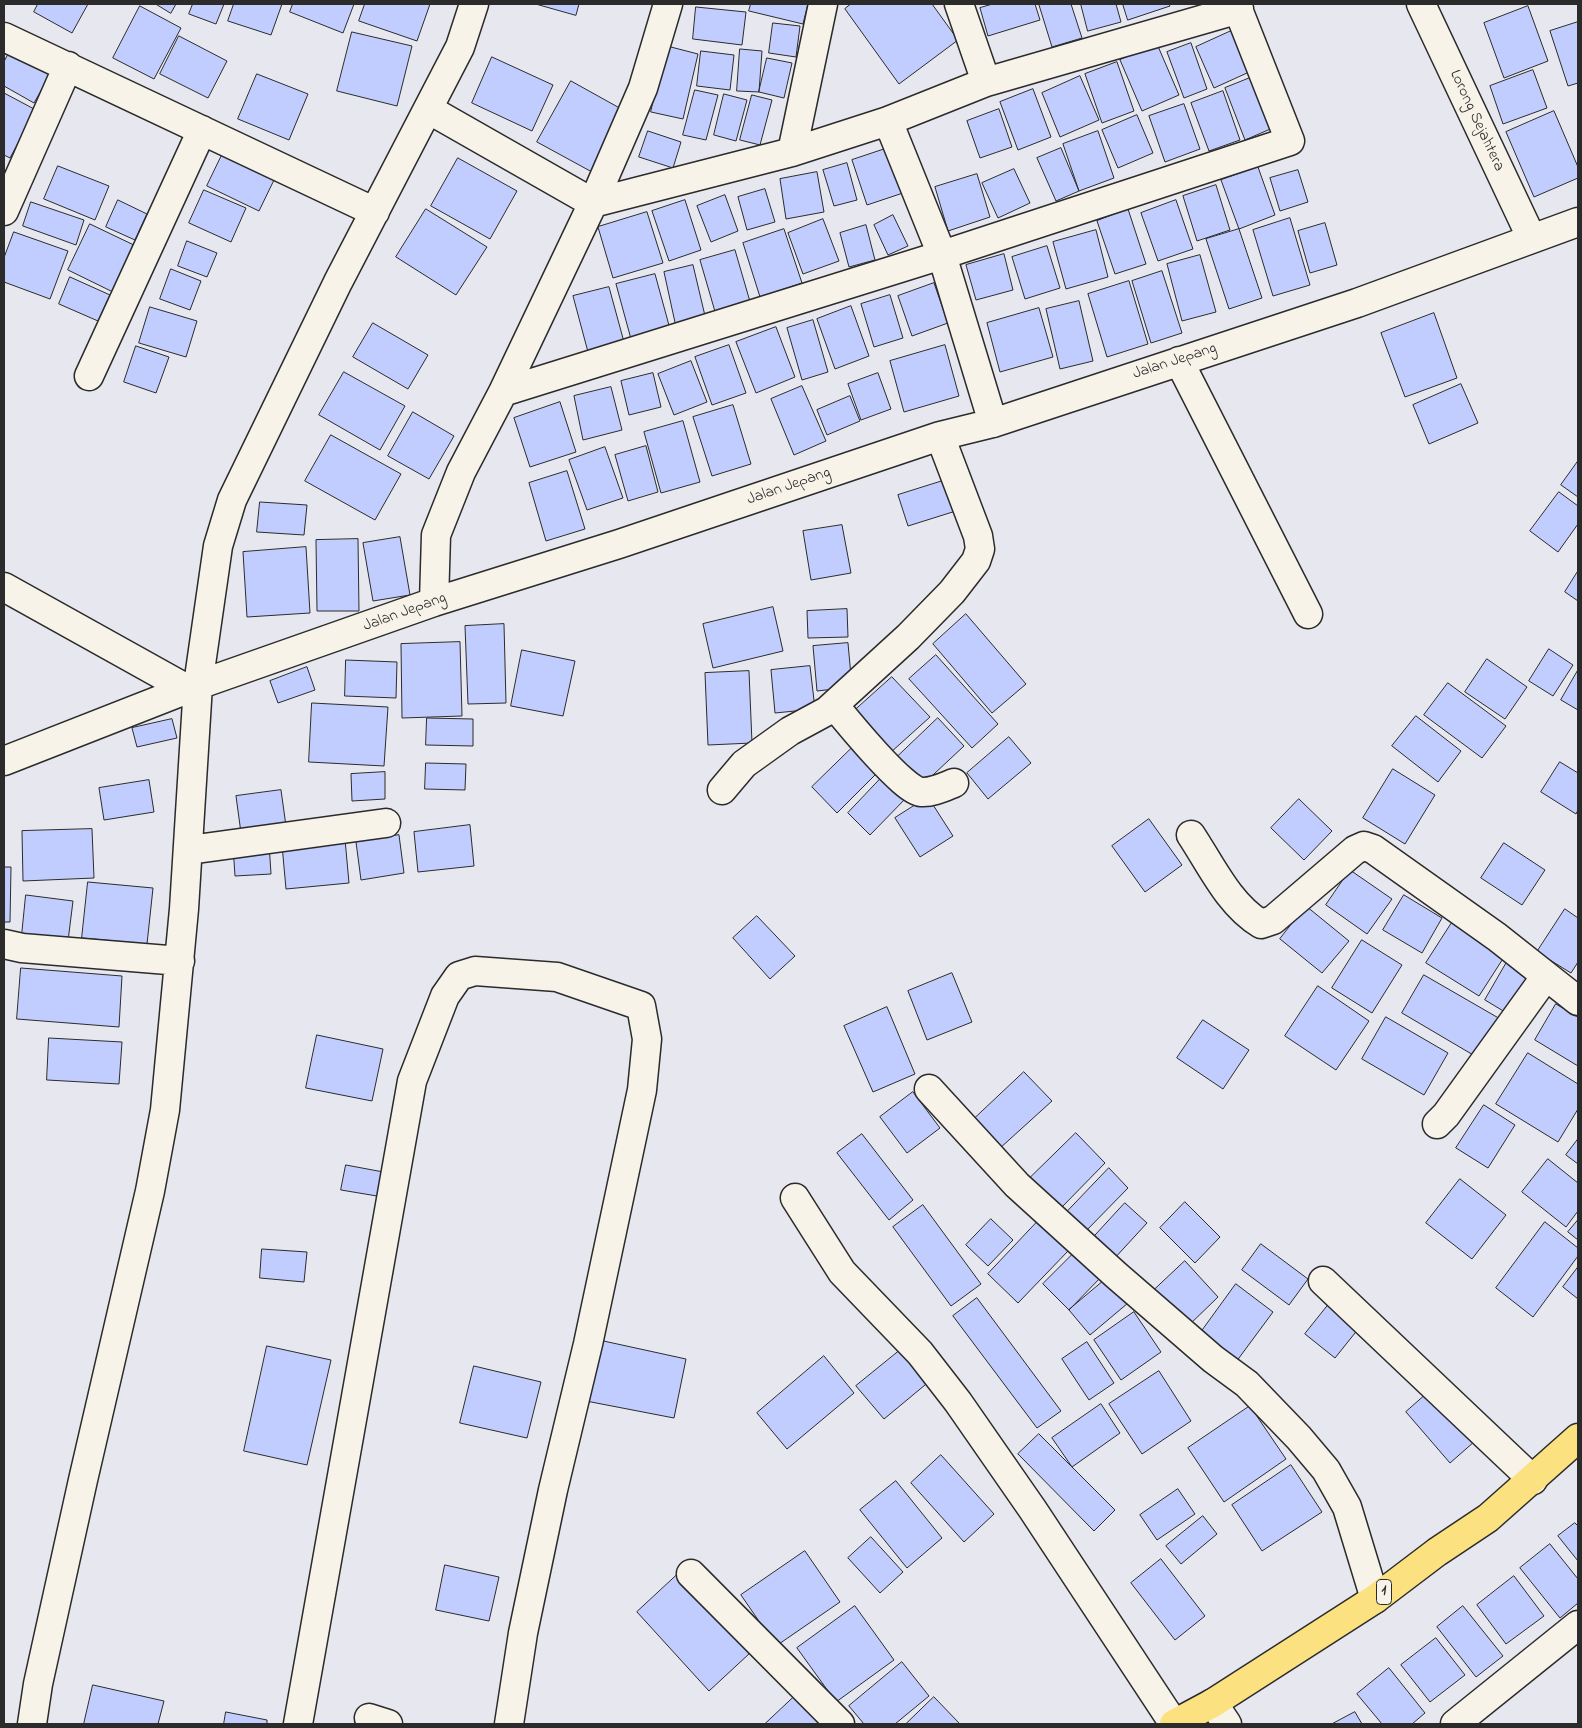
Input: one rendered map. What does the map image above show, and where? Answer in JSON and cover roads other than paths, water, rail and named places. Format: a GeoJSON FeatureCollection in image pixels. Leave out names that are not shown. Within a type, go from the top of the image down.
{"type":"FeatureCollection","features":[{"type":"Feature","properties":{"kind":"highway","name":"1"},"geometry":{"type":"LineString","coordinates":[[1174,1724],[1220,1714],[1437,1552],[1488,1518],[1534,1480],[1578,1438]]}},
{"type":"Feature","properties":{"kind":"street"},"geometry":{"type":"LineString","coordinates":[[32,1724],[38,1684],[150,1191],[165,1110],[180,961],[188,850],[193,688],[218,546],[232,500],[338,282],[460,47],[474,4]]}},
{"type":"Feature","properties":{"kind":"street"},"geometry":{"type":"LineString","coordinates":[[434,602],[436,535],[461,472],[503,392],[593,203],[644,88],[668,4]]}},
{"type":"Feature","properties":{"kind":"street"},"geometry":{"type":"LineString","coordinates":[[792,152],[823,4]]}},
{"type":"Feature","properties":{"kind":"street"},"geometry":{"type":"LineString","coordinates":[[958,4],[986,82]]}},
{"type":"Feature","properties":{"kind":"street","name":"Lorong Sejahtera"},"geometry":{"type":"LineString","coordinates":[[1421,4],[1532,237]]}},
{"type":"Feature","properties":{"kind":"street"},"geometry":{"type":"LineString","coordinates":[[428,109],[593,203],[792,152],[888,122],[986,82],[1237,6],[1290,141],[942,255],[503,392]]}},
{"type":"Feature","properties":{"kind":"street"},"geometry":{"type":"LineString","coordinates":[[4,37],[375,212]]}},
{"type":"Feature","properties":{"kind":"street"},"geometry":{"type":"LineString","coordinates":[[4,211],[68,66]]}},
{"type":"Feature","properties":{"kind":"street"},"geometry":{"type":"LineString","coordinates":[[888,122],[942,255],[993,423]]}},
{"type":"Feature","properties":{"kind":"street"},"geometry":{"type":"LineString","coordinates":[[89,376],[202,130]]}},
{"type":"Feature","properties":{"kind":"street","name":"Jalan Jepang"},"geometry":{"type":"LineString","coordinates":[[4,761],[193,688],[434,602],[620,544],[940,436],[993,423],[1357,303],[1532,237],[1578,222]]}},
{"type":"Feature","properties":{"kind":"street"},"geometry":{"type":"LineString","coordinates":[[1179,361],[1308,614]]}},
{"type":"Feature","properties":{"kind":"street"},"geometry":{"type":"LineString","coordinates":[[722,790],[744,764],[790,731],[834,705],[908,637],[952,592],[976,561],[980,549],[978,536],[940,436]]}},
{"type":"Feature","properties":{"kind":"street"},"geometry":{"type":"LineString","coordinates":[[4,587],[193,688]]}},
{"type":"Feature","properties":{"kind":"street"},"geometry":{"type":"LineString","coordinates":[[834,705],[895,774],[913,790],[920,792],[932,791],[954,783]]}},
{"type":"Feature","properties":{"kind":"street"},"geometry":{"type":"LineString","coordinates":[[188,850],[386,823]]}},
{"type":"Feature","properties":{"kind":"street"},"geometry":{"type":"LineString","coordinates":[[1191,835],[1233,898],[1252,918],[1261,924],[1273,920],[1355,850],[1364,846],[1373,850],[1578,1001]]}},
{"type":"Feature","properties":{"kind":"street"},"geometry":{"type":"LineString","coordinates":[[4,944],[22,948],[180,961]]}},
{"type":"Feature","properties":{"kind":"street"},"geometry":{"type":"LineString","coordinates":[[298,1724],[412,1081],[445,996],[459,976],[475,971],[557,977],[641,1006],[647,1039],[642,1090],[588,1344],[553,1490],[522,1633],[510,1724]]}},
{"type":"Feature","properties":{"kind":"street"},"geometry":{"type":"LineString","coordinates":[[1437,1124],[1446,1115],[1546,976]]}},
{"type":"Feature","properties":{"kind":"street"},"geometry":{"type":"LineString","coordinates":[[929,1089],[1017,1185],[1213,1359],[1247,1384],[1299,1438],[1326,1470],[1347,1506],[1375,1599]]}},
{"type":"Feature","properties":{"kind":"street"},"geometry":{"type":"LineString","coordinates":[[795,1198],[842,1272],[920,1353],[958,1402],[1033,1510],[1174,1724]]}},
{"type":"Feature","properties":{"kind":"street"},"geometry":{"type":"LineString","coordinates":[[1322,1281],[1534,1480]]}},
{"type":"Feature","properties":{"kind":"street"},"geometry":{"type":"LineString","coordinates":[[691,1574],[840,1724]]}},
{"type":"Feature","properties":{"kind":"street"},"geometry":{"type":"LineString","coordinates":[[1455,1724],[1578,1625]]}}]}
